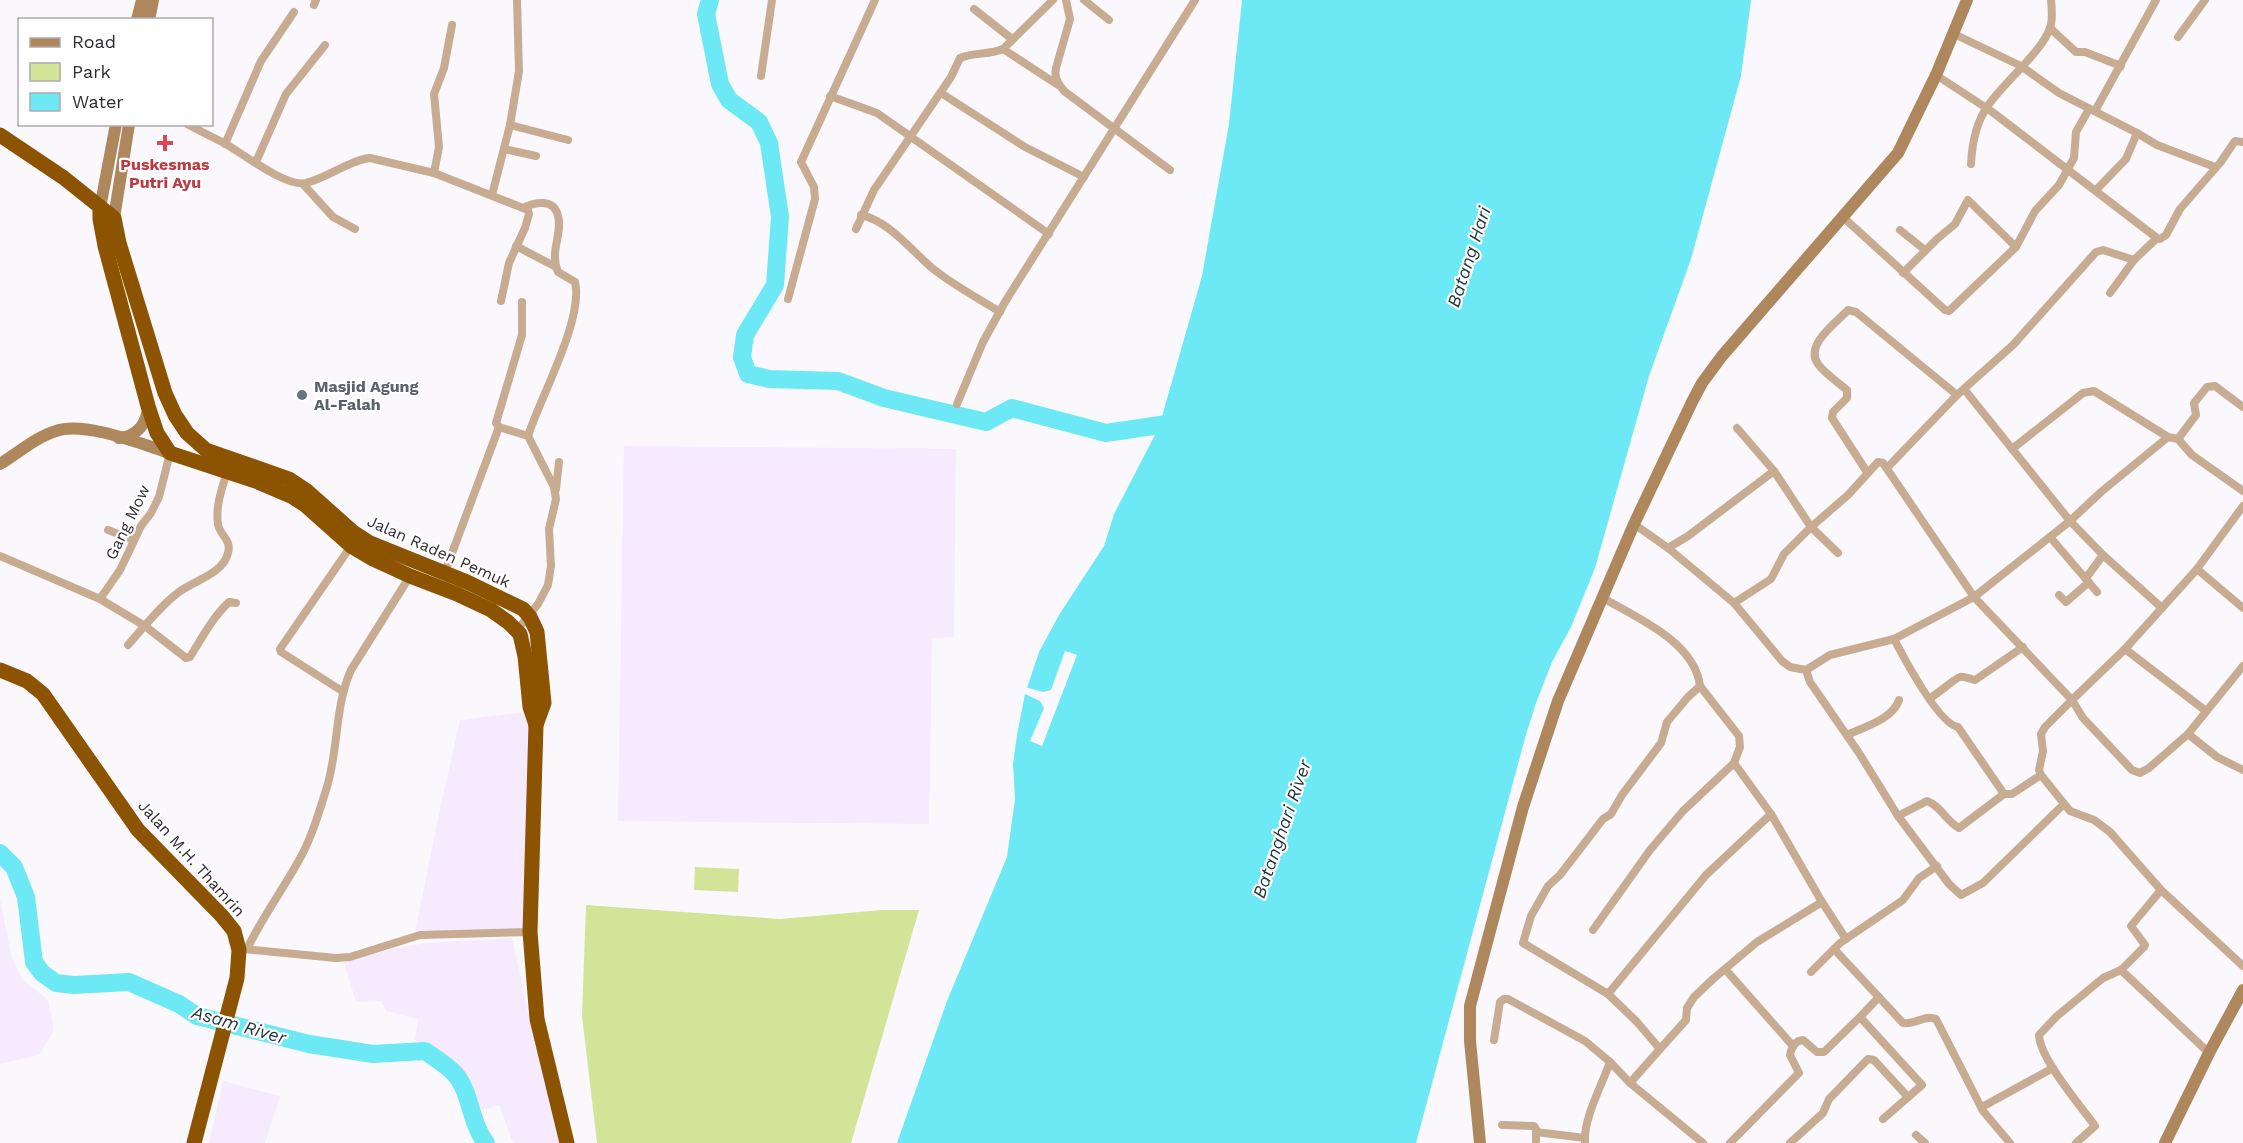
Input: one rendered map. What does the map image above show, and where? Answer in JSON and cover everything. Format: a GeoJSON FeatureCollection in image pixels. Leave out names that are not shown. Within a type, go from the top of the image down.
{"type":"FeatureCollection","features":[{"type":"Feature","properties":{"kind":"highway"},"geometry":{"type":"LineString","coordinates":[[0,135],[64,178],[114,218],[119,243],[165,393],[175,415],[203,456]]}},
{"type":"Feature","properties":{"kind":"highway"},"geometry":{"type":"LineString","coordinates":[[100,208],[105,246],[148,406],[157,433],[170,453]]}},
{"type":"Feature","properties":{"kind":"highway","name":"Jalan Raden Pemuk"},"geometry":{"type":"LineString","coordinates":[[170,453],[203,456],[229,466],[305,505],[351,546],[373,559],[491,610],[518,629]]}},
{"type":"Feature","properties":{"kind":"highway","name":"Jalan Raden Pemuk"},"geometry":{"type":"LineString","coordinates":[[229,466],[290,479],[353,532],[370,543],[444,572],[514,604],[530,617]]}},
{"type":"Feature","properties":{"kind":"highway"},"geometry":{"type":"LineString","coordinates":[[530,617],[537,632],[544,703],[536,725],[530,932],[537,1019],[567,1143]]}},
{"type":"Feature","properties":{"kind":"highway"},"geometry":{"type":"LineString","coordinates":[[518,629],[525,656],[530,707],[536,725]]}},
{"type":"Feature","properties":{"kind":"highway","name":"Jalan M.H. Thamrin"},"geometry":{"type":"LineString","coordinates":[[0,670],[27,681],[43,694],[138,830],[222,916],[234,931],[243,949],[230,1012],[194,1143]]}},
{"type":"Feature","properties":{"kind":"street"},"geometry":{"type":"LineString","coordinates":[[138,18],[142,0]]}},
{"type":"Feature","properties":{"kind":"street"},"geometry":{"type":"LineString","coordinates":[[149,18],[153,0]]}},
{"type":"Feature","properties":{"kind":"street"},"geometry":{"type":"LineString","coordinates":[[492,195],[510,125],[519,71],[517,0]]}},
{"type":"Feature","properties":{"kind":"street"},"geometry":{"type":"LineString","coordinates":[[761,76],[772,0]]}},
{"type":"Feature","properties":{"kind":"street"},"geometry":{"type":"LineString","coordinates":[[788,299],[815,199],[814,187],[801,162],[875,0]]}},
{"type":"Feature","properties":{"kind":"street"},"geometry":{"type":"LineString","coordinates":[[855,229],[874,190],[941,93],[960,58],[1003,49],[1053,0]]}},
{"type":"Feature","properties":{"kind":"street"},"geometry":{"type":"LineString","coordinates":[[1061,86],[1055,72],[1070,19],[1066,0]]}},
{"type":"Feature","properties":{"kind":"street"},"geometry":{"type":"LineString","coordinates":[[1084,0],[1109,20]]}},
{"type":"Feature","properties":{"kind":"street"},"geometry":{"type":"LineString","coordinates":[[957,404],[999,312],[1195,0]]}},
{"type":"Feature","properties":{"kind":"street"},"geometry":{"type":"LineString","coordinates":[[1480,1143],[1470,1041],[1470,1006],[1523,807],[1548,728],[1634,524],[1702,383],[1722,356],[1898,153],[1936,75],[1967,0]]}},
{"type":"Feature","properties":{"kind":"street"},"geometry":{"type":"LineString","coordinates":[[1971,164],[1974,139],[1986,108],[2039,47],[2050,28],[2051,0]]}},
{"type":"Feature","properties":{"kind":"street"},"geometry":{"type":"LineString","coordinates":[[1844,218],[1903,273],[1949,311],[2016,248],[2035,212],[2059,185],[2075,153],[2076,132],[2121,66],[2156,0]]}},
{"type":"Feature","properties":{"kind":"street"},"geometry":{"type":"LineString","coordinates":[[2178,37],[2205,0]]}},
{"type":"Feature","properties":{"kind":"street"},"geometry":{"type":"LineString","coordinates":[[974,9],[1012,39]]}},
{"type":"Feature","properties":{"kind":"street"},"geometry":{"type":"LineString","coordinates":[[225,144],[261,61],[294,12]]}},
{"type":"Feature","properties":{"kind":"street"},"geometry":{"type":"LineString","coordinates":[[434,173],[439,147],[434,94],[444,68],[452,26]]}},
{"type":"Feature","properties":{"kind":"street"},"geometry":{"type":"LineString","coordinates":[[2050,28],[2076,52],[2085,52],[2121,66]]}},
{"type":"Feature","properties":{"kind":"street"},"geometry":{"type":"LineString","coordinates":[[1952,33],[2021,66],[2060,93],[2157,145],[2216,167]]}},
{"type":"Feature","properties":{"kind":"street"},"geometry":{"type":"LineString","coordinates":[[256,162],[286,94],[325,45]]}},
{"type":"Feature","properties":{"kind":"street"},"geometry":{"type":"LineString","coordinates":[[1003,49],[1061,86],[1170,170]]}},
{"type":"Feature","properties":{"kind":"street"},"geometry":{"type":"LineString","coordinates":[[1936,75],[1986,108],[2157,238]]}},
{"type":"Feature","properties":{"kind":"street"},"geometry":{"type":"LineString","coordinates":[[941,93],[1025,147],[1084,177]]}},
{"type":"Feature","properties":{"kind":"street"},"geometry":{"type":"LineString","coordinates":[[830,96],[877,113],[1049,234]]}},
{"type":"Feature","properties":{"kind":"street"},"geometry":{"type":"LineString","coordinates":[[510,125],[568,140]]}},
{"type":"Feature","properties":{"kind":"street"},"geometry":{"type":"LineString","coordinates":[[100,208],[116,126]]}},
{"type":"Feature","properties":{"kind":"street"},"geometry":{"type":"LineString","coordinates":[[114,218],[129,126]]}},
{"type":"Feature","properties":{"kind":"street"},"geometry":{"type":"LineString","coordinates":[[191,126],[285,179],[303,184],[333,217],[355,229]]}},
{"type":"Feature","properties":{"kind":"street"},"geometry":{"type":"LineString","coordinates":[[2096,190],[2126,159],[2138,133]]}},
{"type":"Feature","properties":{"kind":"street"},"geometry":{"type":"LineString","coordinates":[[2110,293],[2134,260],[2157,238],[2160,239],[2166,235],[2180,209],[2235,141],[2243,142]]}},
{"type":"Feature","properties":{"kind":"street"},"geometry":{"type":"LineString","coordinates":[[504,148],[536,156]]}},
{"type":"Feature","properties":{"kind":"street"},"geometry":{"type":"LineString","coordinates":[[303,184],[330,175],[367,158],[434,173],[528,210],[529,214],[509,262],[501,301]]}},
{"type":"Feature","properties":{"kind":"street"},"geometry":{"type":"LineString","coordinates":[[1903,273],[1955,224],[1968,200],[2016,248]]}},
{"type":"Feature","properties":{"kind":"street"},"geometry":{"type":"LineString","coordinates":[[523,208],[533,202],[543,202],[557,212],[559,221],[554,261],[558,272],[575,282],[575,311],[528,436]]}},
{"type":"Feature","properties":{"kind":"street"},"geometry":{"type":"LineString","coordinates":[[861,215],[871,217],[882,224],[932,268],[999,312]]}},
{"type":"Feature","properties":{"kind":"street"},"geometry":{"type":"LineString","coordinates":[[1900,230],[1925,250]]}},
{"type":"Feature","properties":{"kind":"street"},"geometry":{"type":"LineString","coordinates":[[516,246],[556,267]]}},
{"type":"Feature","properties":{"kind":"street"},"geometry":{"type":"LineString","coordinates":[[1887,468],[1961,392],[2013,345],[2097,252],[2103,250],[2134,260]]}},
{"type":"Feature","properties":{"kind":"street"},"geometry":{"type":"LineString","coordinates":[[444,572],[498,427],[496,423],[522,335],[522,302]]}},
{"type":"Feature","properties":{"kind":"street"},"geometry":{"type":"LineString","coordinates":[[1867,472],[1832,418],[1833,412],[1847,398],[1846,390],[1818,364],[1814,356],[1816,344],[1848,310],[1856,312],[1961,392],[2012,449],[2070,521],[2103,555],[2162,608]]}},
{"type":"Feature","properties":{"kind":"street"},"geometry":{"type":"LineString","coordinates":[[2178,439],[2196,415],[2194,403],[2207,387],[2215,386],[2243,407]]}},
{"type":"Feature","properties":{"kind":"street"},"geometry":{"type":"LineString","coordinates":[[2012,449],[2083,393],[2094,391],[2168,437],[2178,439],[2192,455],[2243,491]]}},
{"type":"Feature","properties":{"kind":"street"},"geometry":{"type":"LineString","coordinates":[[117,438],[138,431],[144,422],[148,406]]}},
{"type":"Feature","properties":{"kind":"street"},"geometry":{"type":"LineString","coordinates":[[498,427],[528,436],[556,492]]}},
{"type":"Feature","properties":{"kind":"street"},"geometry":{"type":"LineString","coordinates":[[0,464],[40,438],[57,430],[72,428],[94,430],[170,453]]}},
{"type":"Feature","properties":{"kind":"street"},"geometry":{"type":"LineString","coordinates":[[1737,428],[1774,471],[1811,527],[1838,553]]}},
{"type":"Feature","properties":{"kind":"street"},"geometry":{"type":"LineString","coordinates":[[1634,524],[1668,548],[1734,603],[1782,661],[1790,667],[1806,670],[1830,655],[1894,639],[1974,597],[2070,521],[2101,492],[2168,437]]}},
{"type":"Feature","properties":{"kind":"street","name":"Gang Mow"},"geometry":{"type":"LineString","coordinates":[[100,599],[120,570],[159,497],[170,453]]}},
{"type":"Feature","properties":{"kind":"street"},"geometry":{"type":"LineString","coordinates":[[518,629],[530,617],[543,595],[550,575],[549,529],[559,462]]}},
{"type":"Feature","properties":{"kind":"street"},"geometry":{"type":"LineString","coordinates":[[1734,603],[1771,579],[1784,554],[1848,495],[1878,462],[1883,463],[1887,468],[1974,597],[2072,700],[2091,727],[2132,770],[2140,773],[2149,768],[2188,734],[2243,666]]}},
{"type":"Feature","properties":{"kind":"street"},"geometry":{"type":"LineString","coordinates":[[128,645],[178,593],[206,577],[224,563],[229,547],[227,538],[218,525],[217,514],[229,466]]}},
{"type":"Feature","properties":{"kind":"street"},"geometry":{"type":"LineString","coordinates":[[1668,548],[1688,536],[1774,471]]}},
{"type":"Feature","properties":{"kind":"street"},"geometry":{"type":"LineString","coordinates":[[2243,506],[2197,569],[2125,649],[2045,727],[2041,734],[2043,751],[2039,770],[2040,775],[2070,811],[2094,820],[2110,832],[2161,890],[2243,966]]}},
{"type":"Feature","properties":{"kind":"street"},"geometry":{"type":"LineString","coordinates":[[108,530],[134,540]]}},
{"type":"Feature","properties":{"kind":"street"},"geometry":{"type":"LineString","coordinates":[[2050,537],[2097,592]]}},
{"type":"Feature","properties":{"kind":"street"},"geometry":{"type":"LineString","coordinates":[[342,691],[281,652],[280,649],[351,546]]}},
{"type":"Feature","properties":{"kind":"street"},"geometry":{"type":"LineString","coordinates":[[2059,595],[2066,603],[2088,580],[2103,555]]}},
{"type":"Feature","properties":{"kind":"street"},"geometry":{"type":"LineString","coordinates":[[0,556],[100,599],[145,626],[188,658],[215,617],[229,602],[236,603]]}},
{"type":"Feature","properties":{"kind":"street"},"geometry":{"type":"LineString","coordinates":[[2197,569],[2243,608]]}},
{"type":"Feature","properties":{"kind":"street"},"geometry":{"type":"LineString","coordinates":[[410,576],[351,670],[342,691],[333,769],[312,833],[299,861],[243,949],[336,958],[350,957],[420,935],[530,932]]}},
{"type":"Feature","properties":{"kind":"street"},"geometry":{"type":"LineString","coordinates":[[1593,930],[1663,834],[1683,811],[1734,763],[1740,747],[1739,735],[1700,686],[1699,677],[1673,640],[1603,598]]}},
{"type":"Feature","properties":{"kind":"street"},"geometry":{"type":"LineString","coordinates":[[1894,639],[1916,682],[1923,687],[1944,719],[1951,726],[1958,727],[2004,794]]}},
{"type":"Feature","properties":{"kind":"street"},"geometry":{"type":"LineString","coordinates":[[1930,698],[1961,676],[1975,680],[2023,647]]}},
{"type":"Feature","properties":{"kind":"street"},"geometry":{"type":"LineString","coordinates":[[2125,649],[2206,711]]}},
{"type":"Feature","properties":{"kind":"street"},"geometry":{"type":"LineString","coordinates":[[1806,670],[1810,682],[1847,735],[1898,816],[1937,866],[1948,884],[1961,895],[1983,883],[2064,804]]}},
{"type":"Feature","properties":{"kind":"street"},"geometry":{"type":"LineString","coordinates":[[1660,1049],[1637,1022],[1608,994],[1524,944],[1523,941],[1531,916],[1548,886],[1560,875],[1603,819],[1611,814],[1622,795],[1661,743],[1667,722],[1700,686]]}},
{"type":"Feature","properties":{"kind":"street"},"geometry":{"type":"LineString","coordinates":[[1847,735],[1887,715],[1894,710],[1899,700]]}},
{"type":"Feature","properties":{"kind":"street"},"geometry":{"type":"LineString","coordinates":[[2188,734],[2217,757],[2243,770]]}},
{"type":"Feature","properties":{"kind":"street"},"geometry":{"type":"LineString","coordinates":[[1734,763],[1771,814],[1846,939]]}},
{"type":"Feature","properties":{"kind":"street"},"geometry":{"type":"LineString","coordinates":[[1898,816],[1927,801],[1935,803],[1959,828],[2004,794],[2012,794],[2040,775]]}},
{"type":"Feature","properties":{"kind":"street"},"geometry":{"type":"LineString","coordinates":[[1608,994],[1706,875],[1771,814]]}},
{"type":"Feature","properties":{"kind":"street"},"geometry":{"type":"LineString","coordinates":[[1811,972],[1846,939],[1903,900],[1919,878],[1937,866]]}},
{"type":"Feature","properties":{"kind":"street"},"geometry":{"type":"LineString","coordinates":[[2076,1143],[2096,1126],[2054,1068],[2040,1044],[2039,1035],[2057,1016],[2103,978],[2121,970],[2145,946],[2131,926],[2161,890]]}},
{"type":"Feature","properties":{"kind":"street"},"geometry":{"type":"LineString","coordinates":[[1630,1083],[1686,1020],[1686,1010],[1694,997],[1757,942],[1822,902]]}},
{"type":"Feature","properties":{"kind":"street"},"geometry":{"type":"LineString","coordinates":[[1834,949],[1903,1023],[1909,1024],[1928,1017],[1936,1019],[1983,1111],[2010,1143]]}},
{"type":"Feature","properties":{"kind":"street"},"geometry":{"type":"LineString","coordinates":[[1725,969],[1793,1046]]}},
{"type":"Feature","properties":{"kind":"street"},"geometry":{"type":"LineString","coordinates":[[2121,970],[2209,1053]]}},
{"type":"Feature","properties":{"kind":"street"},"geometry":{"type":"LineString","coordinates":[[2164,1143],[2243,990]]}},
{"type":"Feature","properties":{"kind":"street"},"geometry":{"type":"LineString","coordinates":[[1730,1143],[1799,1073],[1790,1055],[1793,1046],[1799,1040],[1803,1040],[1817,1052],[1824,1052],[1879,997]]}},
{"type":"Feature","properties":{"kind":"street"},"geometry":{"type":"LineString","coordinates":[[1494,1040],[1500,1002],[1508,999],[1585,1041],[1630,1083],[1703,1143]]}},
{"type":"Feature","properties":{"kind":"street"},"geometry":{"type":"LineString","coordinates":[[1860,1017],[1922,1083],[1883,1119]]}},
{"type":"Feature","properties":{"kind":"street"},"geometry":{"type":"LineString","coordinates":[[1790,1143],[1823,1113],[1829,1099],[1868,1059],[1874,1060],[1908,1097]]}},
{"type":"Feature","properties":{"kind":"street"},"geometry":{"type":"LineString","coordinates":[[1536,1132],[1585,1141],[1593,1106],[1610,1062]]}},
{"type":"Feature","properties":{"kind":"street"},"geometry":{"type":"LineString","coordinates":[[1982,1107],[2054,1068]]}},
{"type":"Feature","properties":{"kind":"street"},"geometry":{"type":"LineString","coordinates":[[1502,1125],[1534,1126],[1536,1143]]}},
{"type":"Feature","properties":{"kind":"street"},"geometry":{"type":"LineString","coordinates":[[1916,1135],[1925,1143]]}},
{"type":"Feature","properties":{"kind":"shaded area"},"geometry":{"type":"Polygon","coordinates":[[[624,446],[956,449],[954,637],[932,638],[929,824],[618,821],[624,446]]]}},
{"type":"Feature","properties":{"kind":"shaded area"},"geometry":{"type":"Polygon","coordinates":[[[525,712],[531,729],[524,931],[414,937],[460,720],[525,712]]]}},
{"type":"Feature","properties":{"kind":"shaded area"},"geometry":{"type":"Polygon","coordinates":[[[0,899],[11,955],[22,979],[48,1000],[54,1030],[39,1055],[0,1064],[0,899]]]}},
{"type":"Feature","properties":{"kind":"shaded area"},"geometry":{"type":"Polygon","coordinates":[[[512,938],[559,1143],[513,1143],[499,1105],[467,1114],[457,1078],[426,1047],[415,1040],[418,1019],[386,1011],[381,1001],[356,1002],[344,962],[395,948],[427,943],[512,938]]]}},
{"type":"Feature","properties":{"kind":"shaded area"},"geometry":{"type":"Polygon","coordinates":[[[223,1081],[280,1096],[265,1143],[209,1143],[223,1081]]]}},
{"type":"Feature","properties":{"kind":"green space"},"geometry":{"type":"Polygon","coordinates":[[[695,867],[739,869],[738,892],[694,890],[695,867]]]}},
{"type":"Feature","properties":{"kind":"green space"},"geometry":{"type":"Polygon","coordinates":[[[586,905],[780,919],[882,910],[919,910],[851,1143],[597,1143],[582,1016],[586,905]]]}},
{"type":"Feature","properties":{"kind":"water"},"geometry":{"type":"Polygon","coordinates":[[[1242,0],[1751,0],[1741,76],[1691,259],[1649,376],[1595,568],[1571,627],[1552,662],[1525,738],[1416,1143],[897,1143],[947,1001],[1007,857],[1015,799],[1013,764],[1017,735],[1025,694],[1039,652],[1059,615],[1104,546],[1114,514],[1159,427],[1202,276],[1229,124],[1242,0]]]}},
{"type":"Feature","properties":{"kind":"pier"},"geometry":{"type":"Polygon","coordinates":[[[1065,651],[1077,655],[1042,746],[1030,741],[1044,708],[1040,701],[1023,693],[1025,687],[1043,692],[1051,690],[1065,651]]]}},
{"type":"Feature","properties":{"kind":"waterway"},"geometry":{"type":"LineString","coordinates":[[710,0],[706,14],[720,84],[729,100],[759,122],[769,143],[780,217],[775,285],[745,335],[742,357],[748,374],[769,379],[838,381],[884,398],[986,422],[1012,408],[1106,433],[1180,422],[1183,424]]}},
{"type":"Feature","properties":{"kind":"waterway","name":"Asam River"},"geometry":{"type":"LineString","coordinates":[[0,853],[14,867],[26,897],[34,962],[42,973],[56,983],[74,985],[129,982],[179,1004],[197,1016],[309,1044],[373,1054],[425,1051],[448,1068],[460,1081],[486,1143]]}},
{"type":"Feature","properties":{"kind":"place","name":"Puskesmas Putri Ayu"},"geometry":{"type":"Point","coordinates":[165,143]}},
{"type":"Feature","properties":{"kind":"place","name":"Masjid Agung Al-Falah"},"geometry":{"type":"Point","coordinates":[302,395]}},
{"type":"Feature","properties":{"kind":"water label","name":"Batang Hari"},"geometry":{"type":"Point","coordinates":[1469,257]}},
{"type":"Feature","properties":{"kind":"water label","name":"Batanghari River"},"geometry":{"type":"Point","coordinates":[1282,829]}}]}
